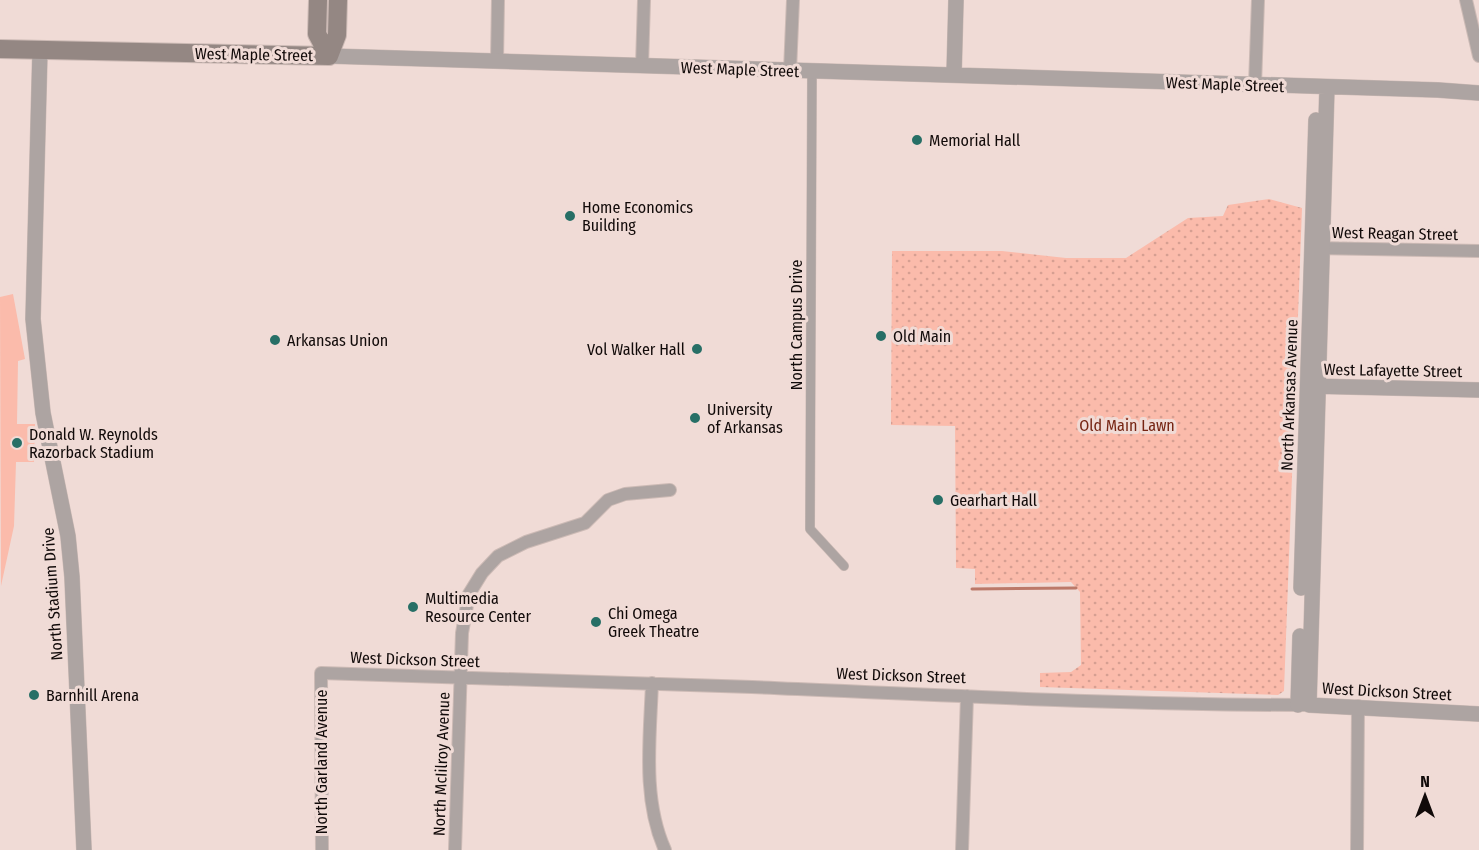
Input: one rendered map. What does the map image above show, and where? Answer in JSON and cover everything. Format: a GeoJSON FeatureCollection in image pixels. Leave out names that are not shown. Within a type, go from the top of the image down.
{"type":"FeatureCollection","features":[{"type":"Feature","properties":{"kind":"main road"},"geometry":{"type":"LineString","coordinates":[[318,0],[317,34],[329,56]]}},
{"type":"Feature","properties":{"kind":"main road"},"geometry":{"type":"LineString","coordinates":[[329,56],[337,35],[338,0]]}},
{"type":"Feature","properties":{"kind":"main road","name":"West Maple Street"},"geometry":{"type":"LineString","coordinates":[[0,49],[329,56]]}},
{"type":"Feature","properties":{"kind":"street"},"geometry":{"type":"LineString","coordinates":[[497,61],[498,0]]}},
{"type":"Feature","properties":{"kind":"street"},"geometry":{"type":"LineString","coordinates":[[642,66],[644,0]]}},
{"type":"Feature","properties":{"kind":"street"},"geometry":{"type":"LineString","coordinates":[[790,70],[793,0]]}},
{"type":"Feature","properties":{"kind":"street"},"geometry":{"type":"LineString","coordinates":[[954,75],[956,0]]}},
{"type":"Feature","properties":{"kind":"street"},"geometry":{"type":"LineString","coordinates":[[1255,85],[1257,0]]}},
{"type":"Feature","properties":{"kind":"street"},"geometry":{"type":"LineString","coordinates":[[1466,0],[1479,56]]}},
{"type":"Feature","properties":{"kind":"street","name":"North Stadium Drive"},"geometry":{"type":"LineString","coordinates":[[40,50],[33,319],[43,414],[68,536],[72,577],[84,850]]}},
{"type":"Feature","properties":{"kind":"street","name":"West Maple Street"},"geometry":{"type":"LineString","coordinates":[[329,56],[1479,93]]}},
{"type":"Feature","properties":{"kind":"street","name":"North Campus Drive"},"geometry":{"type":"LineString","coordinates":[[812,71],[810,529],[844,566]]}},
{"type":"Feature","properties":{"kind":"street","name":"North Arkansas Avenue"},"geometry":{"type":"LineString","coordinates":[[1304,705],[1322,87]]}},
{"type":"Feature","properties":{"kind":"street","name":"West Reagan Street"},"geometry":{"type":"LineString","coordinates":[[1316,248],[1479,250]]}},
{"type":"Feature","properties":{"kind":"street","name":"West Lafayette Street"},"geometry":{"type":"LineString","coordinates":[[1313,386],[1479,390]]}},
{"type":"Feature","properties":{"kind":"street","name":"North McIilroy Avenue"},"geometry":{"type":"LineString","coordinates":[[455,850],[462,633],[469,594],[482,573],[498,556],[526,542],[585,523],[608,500],[625,494],[670,490]]}},
{"type":"Feature","properties":{"kind":"street","name":"West Dickson Street"},"geometry":{"type":"LineString","coordinates":[[321,673],[967,696],[1358,706],[1383,710],[1479,714]]}},
{"type":"Feature","properties":{"kind":"street","name":"North Garland Avenue"},"geometry":{"type":"LineString","coordinates":[[321,673],[322,850]]}},
{"type":"Feature","properties":{"kind":"street"},"geometry":{"type":"LineString","coordinates":[[652,683],[649,778],[656,824],[665,850]]}},
{"type":"Feature","properties":{"kind":"street"},"geometry":{"type":"LineString","coordinates":[[962,850],[967,696]]}},
{"type":"Feature","properties":{"kind":"street"},"geometry":{"type":"LineString","coordinates":[[1357,850],[1358,706]]}},
{"type":"Feature","properties":{"kind":"green space","name":"Old Main Lawn"},"geometry":{"type":"Polygon","coordinates":[[[1269,199],[1302,208],[1284,691],[1278,695],[1040,687],[1040,673],[1071,672],[1081,665],[1080,592],[1071,582],[975,584],[975,569],[956,568],[955,426],[891,425],[892,251],[1002,251],[1066,258],[1126,258],[1188,218],[1223,216],[1228,205],[1269,199]]]}},
{"type":"Feature","properties":{"kind":"green space","name":"Donald W. Reynolds Razorback Stadium"},"geometry":{"type":"Polygon","coordinates":[[[13,294],[25,359],[18,361],[17,424],[35,424],[34,462],[16,462],[14,526],[1,586],[0,297],[13,294]]]}},
{"type":"Feature","properties":{"kind":"waterway"},"geometry":{"type":"LineString","coordinates":[[972,589],[1076,588]]}},
{"type":"Feature","properties":{"kind":"place","name":"Memorial Hall"},"geometry":{"type":"Point","coordinates":[917,140]}},
{"type":"Feature","properties":{"kind":"place","name":"Home Economics Building"},"geometry":{"type":"Point","coordinates":[570,216]}},
{"type":"Feature","properties":{"kind":"place","name":"Old Main"},"geometry":{"type":"Point","coordinates":[881,336]}},
{"type":"Feature","properties":{"kind":"place","name":"Arkansas Union"},"geometry":{"type":"Point","coordinates":[275,340]}},
{"type":"Feature","properties":{"kind":"place","name":"Vol Walker Hall"},"geometry":{"type":"Point","coordinates":[697,349]}},
{"type":"Feature","properties":{"kind":"place","name":"University of Arkansas"},"geometry":{"type":"Point","coordinates":[695,418]}},
{"type":"Feature","properties":{"kind":"place","name":"Donald W. Reynolds Razorback Stadium"},"geometry":{"type":"Point","coordinates":[17,443]}},
{"type":"Feature","properties":{"kind":"place","name":"Gearhart Hall"},"geometry":{"type":"Point","coordinates":[938,500]}},
{"type":"Feature","properties":{"kind":"place","name":"Multimedia Resource Center"},"geometry":{"type":"Point","coordinates":[413,607]}},
{"type":"Feature","properties":{"kind":"place","name":"Chi Omega Greek Theatre"},"geometry":{"type":"Point","coordinates":[596,622]}},
{"type":"Feature","properties":{"kind":"place","name":"Barnhill Arena"},"geometry":{"type":"Point","coordinates":[34,695]}}]}
